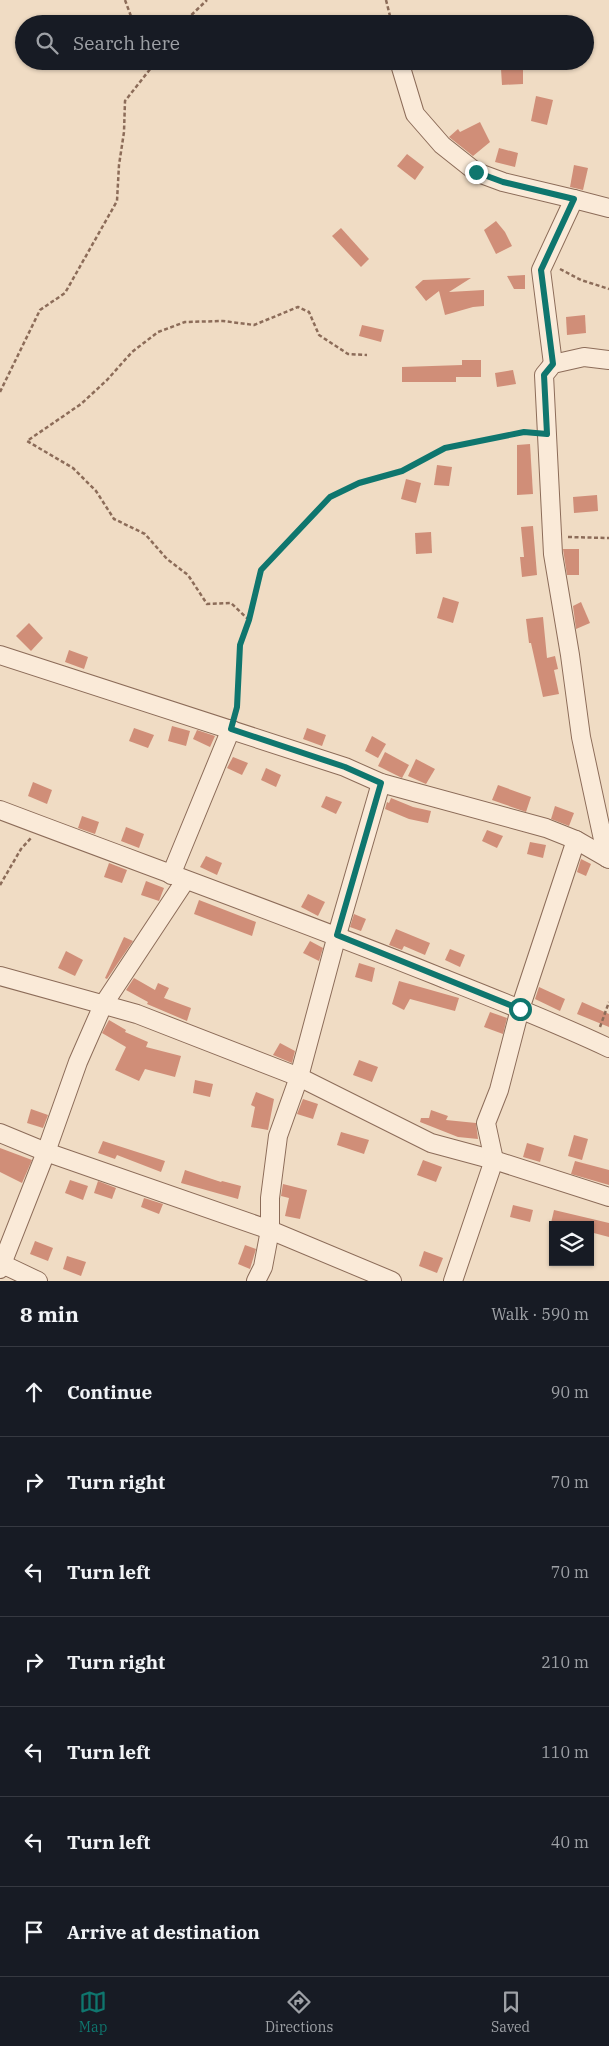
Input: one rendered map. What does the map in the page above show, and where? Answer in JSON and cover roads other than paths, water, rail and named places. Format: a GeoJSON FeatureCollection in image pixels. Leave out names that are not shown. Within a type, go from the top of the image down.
{"type":"FeatureCollection","features":[{"type":"Feature","properties":{"kind":"street"},"geometry":{"type":"LineString","coordinates":[[403,70],[415,114],[442,145],[476,172],[503,182],[609,208]]}},
{"type":"Feature","properties":{"kind":"street"},"geometry":{"type":"LineString","coordinates":[[553,364],[541,270],[574,199]]}},
{"type":"Feature","properties":{"kind":"street"},"geometry":{"type":"LineString","coordinates":[[608,859],[581,737],[570,655],[553,554],[544,375],[553,364],[584,357],[609,360]]}},
{"type":"Feature","properties":{"kind":"street"},"geometry":{"type":"LineString","coordinates":[[0,655],[345,767],[381,783],[546,828],[576,840],[608,859]]}},
{"type":"Feature","properties":{"kind":"street"},"geometry":{"type":"LineString","coordinates":[[38,1281],[1,1265],[46,1152],[78,1062],[103,1006],[178,878],[231,729]]}},
{"type":"Feature","properties":{"kind":"street"},"geometry":{"type":"LineString","coordinates":[[256,1281],[263,1267],[270,1230],[270,1198],[278,1136],[299,1077],[337,935],[381,783]]}},
{"type":"Feature","properties":{"kind":"street"},"geometry":{"type":"LineString","coordinates":[[0,810],[178,878],[337,935],[520,1009],[601,1045]]}},
{"type":"Feature","properties":{"kind":"street"},"geometry":{"type":"LineString","coordinates":[[453,1281],[494,1160],[486,1123],[498,1090],[520,1009],[576,840]]}},
{"type":"Feature","properties":{"kind":"street"},"geometry":{"type":"LineString","coordinates":[[0,976],[103,1006],[138,1014],[299,1077],[431,1143],[494,1160],[609,1197]]}},
{"type":"Feature","properties":{"kind":"street"},"geometry":{"type":"LineString","coordinates":[[0,1133],[46,1152],[270,1230],[392,1281]]}}]}
